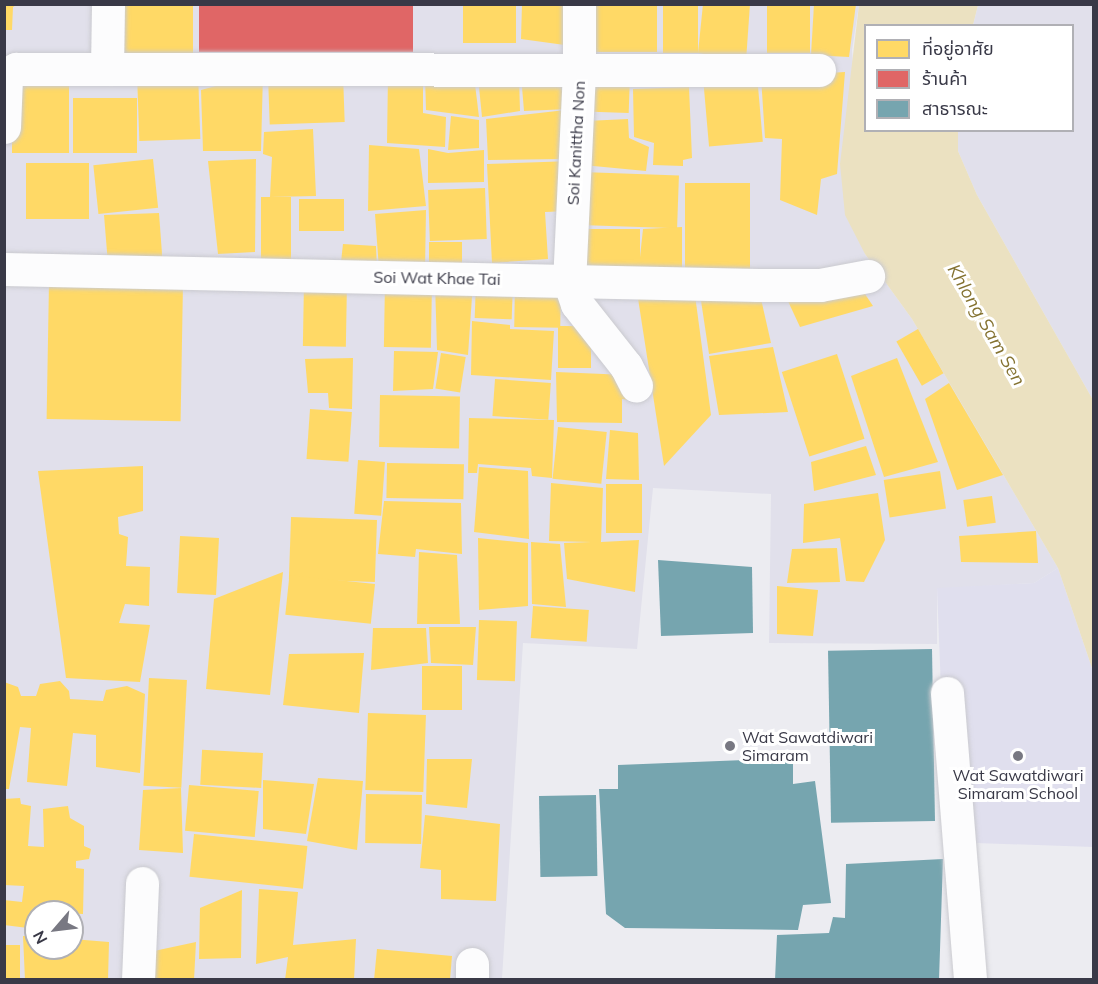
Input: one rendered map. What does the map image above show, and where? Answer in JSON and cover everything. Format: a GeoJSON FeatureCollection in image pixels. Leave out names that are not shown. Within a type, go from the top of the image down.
{"type":"FeatureCollection","features":[{"type":"Feature","properties":{"kind":"street"},"geometry":{"type":"LineString","coordinates":[[107,69],[108,4]]}},
{"type":"Feature","properties":{"kind":"street","name":"Soi Kanittha Non"},"geometry":{"type":"LineString","coordinates":[[569,281],[579,70],[579,4]]}},
{"type":"Feature","properties":{"kind":"street"},"geometry":{"type":"LineString","coordinates":[[4,127],[6,77],[9,72],[16,69],[819,70]]}},
{"type":"Feature","properties":{"kind":"street","name":"Soi Wat Khae Tai"},"geometry":{"type":"LineString","coordinates":[[4,269],[820,285],[868,276]]}},
{"type":"Feature","properties":{"kind":"street"},"geometry":{"type":"LineString","coordinates":[[569,281],[577,304],[626,366],[636,386]]}},
{"type":"Feature","properties":{"kind":"street"},"geometry":{"type":"LineString","coordinates":[[947,693],[970,980]]}},
{"type":"Feature","properties":{"kind":"street"},"geometry":{"type":"LineString","coordinates":[[138,980],[142,883]]}},
{"type":"Feature","properties":{"kind":"shaded area"},"geometry":{"type":"Polygon","coordinates":[[[5,5],[859,5],[852,50],[865,254],[912,319],[1058,568],[1034,583],[937,589],[937,644],[769,643],[771,494],[653,488],[637,649],[523,643],[502,979],[5,980],[5,5]]]}},
{"type":"Feature","properties":{"kind":"shaded area"},"geometry":{"type":"Polygon","coordinates":[[[978,5],[1093,5],[1093,400],[977,195],[958,151],[958,132],[1074,132],[1074,24],[973,24],[978,5]]]}},
{"type":"Feature","properties":{"kind":"shaded area","name":"Wat Sawatdiwari Simaram School"},"geometry":{"type":"Polygon","coordinates":[[[1058,568],[1093,671],[1093,847],[947,842],[937,588],[1034,583],[1058,568]]]}},
{"type":"Feature","properties":{"kind":"water","name":"Khlong Sam Sen"},"geometry":{"type":"Polygon","coordinates":[[[859,5],[978,5],[973,24],[864,24],[864,132],[958,132],[958,151],[977,195],[1093,400],[1093,671],[1058,568],[912,319],[865,254],[845,215],[840,164],[859,5]]]}},
{"type":"Feature","properties":{"kind":"building: ที่อยู่อาศัย"},"geometry":{"type":"Polygon","coordinates":[[[4,4],[18,4],[13,7],[12,30],[4,30],[4,4]]]}},
{"type":"Feature","properties":{"kind":"building: ที่อยู่อาศัย"},"geometry":{"type":"Polygon","coordinates":[[[119,4],[193,4],[193,55],[119,55],[119,4]]]}},
{"type":"Feature","properties":{"kind":"building: ที่อยู่อาศัย"},"geometry":{"type":"Polygon","coordinates":[[[463,4],[516,4],[516,43],[463,43],[463,4]]]}},
{"type":"Feature","properties":{"kind":"building: ที่อยู่อาศัย"},"geometry":{"type":"Polygon","coordinates":[[[522,4],[573,4],[572,46],[521,39],[522,4]]]}},
{"type":"Feature","properties":{"kind":"building: ที่อยู่อาศัย"},"geometry":{"type":"Polygon","coordinates":[[[593,4],[657,4],[657,52],[593,52],[593,4]]]}},
{"type":"Feature","properties":{"kind":"building: ที่อยู่อาศัย"},"geometry":{"type":"Polygon","coordinates":[[[663,4],[698,4],[698,53],[663,53],[663,4]]]}},
{"type":"Feature","properties":{"kind":"building: ที่อยู่อาศัย"},"geometry":{"type":"Polygon","coordinates":[[[703,4],[750,4],[746,61],[698,53],[703,4]]]}},
{"type":"Feature","properties":{"kind":"building: ที่อยู่อาศัย"},"geometry":{"type":"Polygon","coordinates":[[[814,4],[856,4],[849,57],[811,55],[814,4]]]}},
{"type":"Feature","properties":{"kind":"building: ที่อยู่อาศัย"},"geometry":{"type":"Polygon","coordinates":[[[767,5],[810,5],[810,53],[767,53],[767,5]]]}},
{"type":"Feature","properties":{"kind":"building: ที่อยู่อาศัย"},"geometry":{"type":"Polygon","coordinates":[[[198,72],[200,139],[139,141],[137,74],[198,72]]]}},
{"type":"Feature","properties":{"kind":"building: ที่อยู่อาศัย"},"geometry":{"type":"Polygon","coordinates":[[[845,72],[837,174],[821,179],[817,215],[780,200],[782,139],[765,138],[761,77],[845,72]]]}},
{"type":"Feature","properties":{"kind":"building: ที่อยู่อาศัย"},"geometry":{"type":"Polygon","coordinates":[[[263,73],[261,151],[203,151],[201,90],[263,73]]]}},
{"type":"Feature","properties":{"kind":"building: ที่อยู่อาศัย"},"geometry":{"type":"Polygon","coordinates":[[[575,73],[569,109],[524,111],[521,75],[575,73]]]}},
{"type":"Feature","properties":{"kind":"building: ที่อยู่อาศัย"},"geometry":{"type":"Polygon","coordinates":[[[586,73],[630,75],[629,113],[585,111],[586,73]]]}},
{"type":"Feature","properties":{"kind":"building: ที่อยู่อาศัย"},"geometry":{"type":"Polygon","coordinates":[[[343,74],[345,122],[270,125],[268,77],[343,74]]]}},
{"type":"Feature","properties":{"kind":"building: ที่อยู่อาศัย"},"geometry":{"type":"Polygon","coordinates":[[[388,75],[423,75],[423,113],[446,117],[445,147],[387,143],[388,75]]]}},
{"type":"Feature","properties":{"kind":"building: ที่อยู่อาศัย"},"geometry":{"type":"Polygon","coordinates":[[[425,75],[474,76],[479,117],[426,110],[425,75]]]}},
{"type":"Feature","properties":{"kind":"building: ที่อยู่อาศัย"},"geometry":{"type":"Polygon","coordinates":[[[757,75],[763,142],[709,146],[703,80],[757,75]]]}},
{"type":"Feature","properties":{"kind":"building: ที่อยู่อาศัย"},"geometry":{"type":"Polygon","coordinates":[[[478,77],[519,77],[520,111],[482,117],[478,77]]]}},
{"type":"Feature","properties":{"kind":"building: ที่อยู่อาศัย"},"geometry":{"type":"Polygon","coordinates":[[[12,80],[69,80],[69,153],[12,153],[12,80]]]}},
{"type":"Feature","properties":{"kind":"building: ที่อยู่อาศัย"},"geometry":{"type":"Polygon","coordinates":[[[689,87],[692,158],[683,160],[683,166],[653,165],[654,143],[634,137],[633,89],[689,87]]]}},
{"type":"Feature","properties":{"kind":"building: ที่อยู่อาศัย"},"geometry":{"type":"Polygon","coordinates":[[[73,98],[137,98],[137,153],[73,153],[73,98]]]}},
{"type":"Feature","properties":{"kind":"building: ที่อยู่อาศัย"},"geometry":{"type":"Polygon","coordinates":[[[566,110],[563,159],[488,160],[486,119],[566,110]]]}},
{"type":"Feature","properties":{"kind":"building: ที่อยู่อาศัย"},"geometry":{"type":"Polygon","coordinates":[[[451,116],[479,120],[479,148],[448,150],[451,116]]]}},
{"type":"Feature","properties":{"kind":"building: ที่อยู่อาศัย"},"geometry":{"type":"Polygon","coordinates":[[[628,119],[629,138],[649,147],[646,171],[583,165],[586,121],[628,119]]]}},
{"type":"Feature","properties":{"kind":"building: ที่อยู่อาศัย"},"geometry":{"type":"Polygon","coordinates":[[[313,129],[316,196],[270,197],[272,157],[263,154],[264,132],[313,129]]]}},
{"type":"Feature","properties":{"kind":"building: ที่อยู่อาศัย"},"geometry":{"type":"Polygon","coordinates":[[[369,145],[419,149],[426,206],[368,211],[369,145]]]}},
{"type":"Feature","properties":{"kind":"building: ที่อยู่อาศัย"},"geometry":{"type":"Polygon","coordinates":[[[428,149],[448,153],[484,150],[484,182],[428,183],[428,149]]]}},
{"type":"Feature","properties":{"kind":"building: ที่อยู่อาศัย"},"geometry":{"type":"Polygon","coordinates":[[[153,159],[158,208],[98,214],[93,165],[153,159]]]}},
{"type":"Feature","properties":{"kind":"building: ที่อยู่อาศัย"},"geometry":{"type":"Polygon","coordinates":[[[256,159],[255,252],[218,254],[208,161],[256,159]]]}},
{"type":"Feature","properties":{"kind":"building: ที่อยู่อาศัย"},"geometry":{"type":"Polygon","coordinates":[[[572,161],[569,211],[545,212],[548,259],[492,263],[487,164],[572,161]]]}},
{"type":"Feature","properties":{"kind":"building: ที่อยู่อาศัย"},"geometry":{"type":"Polygon","coordinates":[[[26,163],[89,163],[89,219],[26,219],[26,163]]]}},
{"type":"Feature","properties":{"kind":"building: ที่อยู่อาศัย"},"geometry":{"type":"Polygon","coordinates":[[[582,172],[679,175],[677,228],[580,225],[582,172]]]}},
{"type":"Feature","properties":{"kind":"building: ที่อยู่อาศัย"},"geometry":{"type":"Polygon","coordinates":[[[685,183],[750,183],[750,270],[685,270],[685,183]]]}},
{"type":"Feature","properties":{"kind":"building: ที่อยู่อาศัย"},"geometry":{"type":"Polygon","coordinates":[[[485,188],[487,239],[430,241],[428,190],[485,188]]]}},
{"type":"Feature","properties":{"kind":"building: ที่อยู่อาศัย"},"geometry":{"type":"Polygon","coordinates":[[[261,197],[291,197],[291,262],[261,262],[261,197]]]}},
{"type":"Feature","properties":{"kind":"building: ที่อยู่อาศัย"},"geometry":{"type":"Polygon","coordinates":[[[299,199],[344,199],[344,231],[299,231],[299,199]]]}},
{"type":"Feature","properties":{"kind":"building: ที่อยู่อาศัย"},"geometry":{"type":"Polygon","coordinates":[[[426,210],[425,270],[379,269],[375,214],[426,210]]]}},
{"type":"Feature","properties":{"kind":"building: ที่อยู่อาศัย"},"geometry":{"type":"Polygon","coordinates":[[[159,213],[163,267],[108,264],[104,215],[159,213]]]}},
{"type":"Feature","properties":{"kind":"building: ที่อยู่อาศัย"},"geometry":{"type":"Polygon","coordinates":[[[682,227],[682,274],[638,276],[643,229],[682,227]]]}},
{"type":"Feature","properties":{"kind":"building: ที่อยู่อาศัย"},"geometry":{"type":"Polygon","coordinates":[[[580,229],[640,229],[640,274],[580,274],[580,229]]]}},
{"type":"Feature","properties":{"kind":"building: ที่อยู่อาศัย"},"geometry":{"type":"Polygon","coordinates":[[[429,242],[462,242],[462,269],[429,269],[429,242]]]}},
{"type":"Feature","properties":{"kind":"building: ที่อยู่อาศัย"},"geometry":{"type":"Polygon","coordinates":[[[343,244],[376,246],[377,270],[340,271],[343,244]]]}},
{"type":"Feature","properties":{"kind":"building: ที่อยู่อาศัย"},"geometry":{"type":"Polygon","coordinates":[[[304,281],[347,282],[346,347],[303,346],[304,281]]]}},
{"type":"Feature","properties":{"kind":"building: ที่อยู่อาศัย"},"geometry":{"type":"Polygon","coordinates":[[[476,281],[513,282],[512,319],[475,318],[476,281]]]}},
{"type":"Feature","properties":{"kind":"building: ที่อยู่อาศัย"},"geometry":{"type":"Polygon","coordinates":[[[49,282],[183,284],[181,421],[47,419],[49,282]]]}},
{"type":"Feature","properties":{"kind":"building: ที่อยู่อาศัย"},"geometry":{"type":"Polygon","coordinates":[[[385,282],[432,283],[431,348],[384,347],[385,282]]]}},
{"type":"Feature","properties":{"kind":"building: ที่อยู่อาศัย"},"geometry":{"type":"Polygon","coordinates":[[[435,282],[473,282],[468,355],[437,350],[435,282]]]}},
{"type":"Feature","properties":{"kind":"building: ที่อยู่อาศัย"},"geometry":{"type":"Polygon","coordinates":[[[515,283],[561,284],[560,328],[514,327],[515,283]]]}},
{"type":"Feature","properties":{"kind":"building: ที่อยู่อาศัย"},"geometry":{"type":"Polygon","coordinates":[[[859,285],[873,306],[800,327],[787,299],[859,285]]]}},
{"type":"Feature","properties":{"kind":"building: ที่อยู่อาศัย"},"geometry":{"type":"Polygon","coordinates":[[[759,290],[771,343],[709,354],[700,294],[759,290]]]}},
{"type":"Feature","properties":{"kind":"building: ที่อยู่อาศัย"},"geometry":{"type":"Polygon","coordinates":[[[637,292],[695,295],[711,415],[664,466],[637,292]]]}},
{"type":"Feature","properties":{"kind":"building: ที่อยู่อาศัย"},"geometry":{"type":"Polygon","coordinates":[[[472,321],[510,325],[510,329],[554,331],[551,380],[471,375],[472,321]]]}},
{"type":"Feature","properties":{"kind":"building: ที่อยู่อาศัย"},"geometry":{"type":"Polygon","coordinates":[[[558,326],[591,326],[591,368],[558,368],[558,326]]]}},
{"type":"Feature","properties":{"kind":"building: ที่อยู่อาศัย"},"geometry":{"type":"Polygon","coordinates":[[[918,329],[944,373],[922,386],[896,342],[918,329]]]}},
{"type":"Feature","properties":{"kind":"building: ที่อยู่อาศัย"},"geometry":{"type":"Polygon","coordinates":[[[773,347],[788,412],[719,415],[709,356],[773,347]]]}},
{"type":"Feature","properties":{"kind":"building: ที่อยู่อาศัย"},"geometry":{"type":"Polygon","coordinates":[[[394,351],[438,352],[433,389],[393,391],[394,351]]]}},
{"type":"Feature","properties":{"kind":"building: ที่อยู่อาศัย"},"geometry":{"type":"Polygon","coordinates":[[[441,353],[466,357],[460,392],[435,389],[441,353]]]}},
{"type":"Feature","properties":{"kind":"building: ที่อยู่อาศัย"},"geometry":{"type":"Polygon","coordinates":[[[837,354],[865,439],[809,457],[782,372],[837,354]]]}},
{"type":"Feature","properties":{"kind":"building: ที่อยู่อาศัย"},"geometry":{"type":"Polygon","coordinates":[[[353,358],[352,409],[329,408],[328,393],[308,393],[305,359],[353,358]]]}},
{"type":"Feature","properties":{"kind":"building: ที่อยู่อาศัย"},"geometry":{"type":"Polygon","coordinates":[[[897,358],[938,462],[884,477],[851,376],[897,358]]]}},
{"type":"Feature","properties":{"kind":"building: ที่อยู่อาศัย"},"geometry":{"type":"Polygon","coordinates":[[[556,372],[627,375],[630,400],[622,399],[622,423],[557,422],[556,372]]]}},
{"type":"Feature","properties":{"kind":"building: ที่อยู่อาศัย"},"geometry":{"type":"Polygon","coordinates":[[[495,379],[551,383],[548,420],[492,416],[495,379]]]}},
{"type":"Feature","properties":{"kind":"building: ที่อยู่อาศัย"},"geometry":{"type":"Polygon","coordinates":[[[949,383],[1003,475],[957,490],[925,399],[949,383]]]}},
{"type":"Feature","properties":{"kind":"building: ที่อยู่อาศัย"},"geometry":{"type":"Polygon","coordinates":[[[380,395],[460,396],[459,448],[379,447],[380,395]]]}},
{"type":"Feature","properties":{"kind":"building: ที่อยู่อาศัย"},"geometry":{"type":"Polygon","coordinates":[[[310,409],[352,412],[348,462],[307,459],[310,409]]]}},
{"type":"Feature","properties":{"kind":"building: ที่อยู่อาศัย"},"geometry":{"type":"Polygon","coordinates":[[[469,418],[554,420],[552,478],[532,476],[531,468],[478,464],[477,473],[468,473],[469,418]]]}},
{"type":"Feature","properties":{"kind":"building: ที่อยู่อาศัย"},"geometry":{"type":"Polygon","coordinates":[[[558,427],[607,432],[601,484],[553,479],[558,427]]]}},
{"type":"Feature","properties":{"kind":"building: ที่อยู่อาศัย"},"geometry":{"type":"Polygon","coordinates":[[[610,430],[638,433],[639,480],[606,479],[610,430]]]}},
{"type":"Feature","properties":{"kind":"building: ที่อยู่อาศัย"},"geometry":{"type":"Polygon","coordinates":[[[866,446],[876,475],[814,491],[811,462],[866,446]]]}},
{"type":"Feature","properties":{"kind":"building: ที่อยู่อาศัย"},"geometry":{"type":"Polygon","coordinates":[[[358,460],[385,462],[381,516],[354,514],[358,460]]]}},
{"type":"Feature","properties":{"kind":"building: ที่อยู่อาศัย"},"geometry":{"type":"Polygon","coordinates":[[[387,463],[464,464],[463,499],[386,498],[387,463]]]}},
{"type":"Feature","properties":{"kind":"building: ที่อยู่อาศัย"},"geometry":{"type":"Polygon","coordinates":[[[143,466],[143,511],[118,517],[119,534],[128,537],[126,566],[150,567],[149,606],[125,604],[119,623],[150,625],[140,682],[66,678],[38,471],[143,466]]]}},
{"type":"Feature","properties":{"kind":"building: ที่อยู่อาศัย"},"geometry":{"type":"Polygon","coordinates":[[[479,467],[528,471],[529,539],[474,532],[479,467]]]}},
{"type":"Feature","properties":{"kind":"building: ที่อยู่อาศัย"},"geometry":{"type":"Polygon","coordinates":[[[940,471],[946,509],[890,517],[884,480],[940,471]]]}},
{"type":"Feature","properties":{"kind":"building: ที่อยู่อาศัย"},"geometry":{"type":"Polygon","coordinates":[[[551,483],[603,488],[601,542],[639,540],[635,592],[567,579],[564,543],[591,542],[549,541],[551,483]]]}},
{"type":"Feature","properties":{"kind":"building: ที่อยู่อาศัย"},"geometry":{"type":"Polygon","coordinates":[[[606,484],[642,484],[642,533],[606,533],[606,484]]]}},
{"type":"Feature","properties":{"kind":"building: ที่อยู่อาศัย"},"geometry":{"type":"Polygon","coordinates":[[[878,493],[885,540],[864,582],[846,581],[840,538],[803,543],[804,504],[878,493]]]}},
{"type":"Feature","properties":{"kind":"building: ที่อยู่อาศัย"},"geometry":{"type":"Polygon","coordinates":[[[992,496],[996,523],[967,527],[963,500],[992,496]]]}},
{"type":"Feature","properties":{"kind":"building: ที่อยู่อาศัย"},"geometry":{"type":"Polygon","coordinates":[[[384,501],[461,503],[462,554],[416,549],[415,557],[378,554],[384,501]]]}},
{"type":"Feature","properties":{"kind":"building: ที่อยู่อาศัย"},"geometry":{"type":"Polygon","coordinates":[[[291,517],[377,520],[375,582],[289,579],[291,517]]]}},
{"type":"Feature","properties":{"kind":"building: ที่อยู่อาศัย"},"geometry":{"type":"Polygon","coordinates":[[[1036,531],[1038,563],[961,562],[959,536],[1036,531]]]}},
{"type":"Feature","properties":{"kind":"building: ที่อยู่อาศัย"},"geometry":{"type":"Polygon","coordinates":[[[180,536],[219,538],[216,595],[177,593],[180,536]]]}},
{"type":"Feature","properties":{"kind":"building: ที่อยู่อาศัย"},"geometry":{"type":"Polygon","coordinates":[[[478,538],[528,543],[528,606],[479,610],[478,538]]]}},
{"type":"Feature","properties":{"kind":"building: ที่อยู่อาศัย"},"geometry":{"type":"Polygon","coordinates":[[[531,542],[560,544],[566,607],[532,604],[531,542]]]}},
{"type":"Feature","properties":{"kind":"building: ที่อยู่อาศัย"},"geometry":{"type":"Polygon","coordinates":[[[837,548],[840,582],[787,583],[792,549],[837,548]]]}},
{"type":"Feature","properties":{"kind":"building: ที่อยู่อาศัย"},"geometry":{"type":"Polygon","coordinates":[[[419,552],[457,555],[460,624],[417,624],[419,552]]]}},
{"type":"Feature","properties":{"kind":"building: ที่อยู่อาศัย"},"geometry":{"type":"Polygon","coordinates":[[[283,572],[270,695],[206,689],[214,599],[283,572]]]}},
{"type":"Feature","properties":{"kind":"building: ที่อยู่อาศัย"},"geometry":{"type":"Polygon","coordinates":[[[289,575],[375,584],[371,624],[285,615],[289,575]]]}},
{"type":"Feature","properties":{"kind":"building: ที่อยู่อาศัย"},"geometry":{"type":"Polygon","coordinates":[[[777,586],[818,590],[813,636],[777,634],[777,586]]]}},
{"type":"Feature","properties":{"kind":"building: ที่อยู่อาศัย"},"geometry":{"type":"Polygon","coordinates":[[[533,606],[589,610],[587,642],[531,638],[533,606]]]}},
{"type":"Feature","properties":{"kind":"building: ที่อยู่อาศัย"},"geometry":{"type":"Polygon","coordinates":[[[479,620],[517,621],[515,681],[477,680],[479,620]]]}},
{"type":"Feature","properties":{"kind":"building: ที่อยู่อาศัย"},"geometry":{"type":"Polygon","coordinates":[[[429,627],[476,627],[473,665],[431,663],[429,627]]]}},
{"type":"Feature","properties":{"kind":"building: ที่อยู่อาศัย"},"geometry":{"type":"Polygon","coordinates":[[[373,628],[426,628],[428,663],[371,670],[373,628]]]}},
{"type":"Feature","properties":{"kind":"building: ที่อยู่อาศัย"},"geometry":{"type":"Polygon","coordinates":[[[364,653],[359,713],[283,705],[289,654],[364,653]]]}},
{"type":"Feature","properties":{"kind":"building: ที่อยู่อาศัย"},"geometry":{"type":"Polygon","coordinates":[[[422,666],[462,666],[462,710],[422,710],[422,666]]]}},
{"type":"Feature","properties":{"kind":"building: ที่อยู่อาศัย"},"geometry":{"type":"Polygon","coordinates":[[[149,678],[187,680],[181,788],[143,786],[149,678]]]}},
{"type":"Feature","properties":{"kind":"building: ที่อยู่อาศัย"},"geometry":{"type":"Polygon","coordinates":[[[60,681],[69,691],[70,699],[103,701],[106,690],[127,686],[145,694],[140,773],[96,767],[96,735],[73,733],[67,786],[27,782],[31,728],[20,727],[9,789],[4,789],[4,682],[18,687],[21,696],[36,696],[40,684],[60,681]]]}},
{"type":"Feature","properties":{"kind":"building: ที่อยู่อาศัย"},"geometry":{"type":"Polygon","coordinates":[[[368,713],[426,715],[423,792],[365,790],[368,713]]]}},
{"type":"Feature","properties":{"kind":"building: ที่อยู่อาศัย"},"geometry":{"type":"Polygon","coordinates":[[[202,750],[263,753],[261,788],[200,785],[202,750]]]}},
{"type":"Feature","properties":{"kind":"building: ที่อยู่อาศัย"},"geometry":{"type":"Polygon","coordinates":[[[427,759],[472,759],[467,808],[426,804],[427,759]]]}},
{"type":"Feature","properties":{"kind":"building: ที่อยู่อาศัย"},"geometry":{"type":"Polygon","coordinates":[[[318,778],[363,781],[357,850],[307,841],[318,778]]]}},
{"type":"Feature","properties":{"kind":"building: ที่อยู่อาศัย"},"geometry":{"type":"Polygon","coordinates":[[[263,780],[314,784],[306,834],[263,829],[263,780]]]}},
{"type":"Feature","properties":{"kind":"building: ที่อยู่อาศัย"},"geometry":{"type":"Polygon","coordinates":[[[189,785],[259,791],[255,837],[185,831],[189,785]]]}},
{"type":"Feature","properties":{"kind":"building: ที่อยู่อาศัย"},"geometry":{"type":"Polygon","coordinates":[[[181,788],[183,853],[139,850],[143,790],[181,788]]]}},
{"type":"Feature","properties":{"kind":"building: ที่อยู่อาศัย"},"geometry":{"type":"Polygon","coordinates":[[[366,794],[422,795],[421,844],[365,843],[366,794]]]}},
{"type":"Feature","properties":{"kind":"building: ที่อยู่อาศัย"},"geometry":{"type":"Polygon","coordinates":[[[20,798],[21,804],[31,806],[28,846],[44,847],[43,809],[68,806],[70,818],[84,826],[84,846],[91,849],[89,859],[76,861],[76,868],[84,869],[83,900],[24,900],[24,928],[4,925],[4,900],[22,902],[24,886],[4,885],[4,799],[20,798]]]}},
{"type":"Feature","properties":{"kind":"building: ที่อยู่อาศัย"},"geometry":{"type":"Polygon","coordinates":[[[425,815],[500,824],[496,901],[441,899],[441,870],[420,868],[425,815]]]}},
{"type":"Feature","properties":{"kind":"building: ที่อยู่อาศัย"},"geometry":{"type":"Polygon","coordinates":[[[194,834],[307,846],[303,889],[190,877],[194,834]]]}},
{"type":"Feature","properties":{"kind":"building: ที่อยู่อาศัย"},"geometry":{"type":"Polygon","coordinates":[[[259,889],[298,892],[293,945],[356,939],[354,980],[285,980],[288,957],[256,964],[259,889]]]}},
{"type":"Feature","properties":{"kind":"building: ที่อยู่อาศัย"},"geometry":{"type":"Polygon","coordinates":[[[242,890],[241,958],[199,959],[200,908],[242,890]]]}},
{"type":"Feature","properties":{"kind":"building: ที่อยู่อาศัย"},"geometry":{"type":"Polygon","coordinates":[[[84,940],[109,942],[108,980],[25,980],[24,960],[84,960],[84,940]]]}},
{"type":"Feature","properties":{"kind":"building: ที่อยู่อาศัย"},"geometry":{"type":"Polygon","coordinates":[[[196,942],[194,980],[152,980],[154,951],[196,942]]]}},
{"type":"Feature","properties":{"kind":"building: ที่อยู่อาศัย"},"geometry":{"type":"Polygon","coordinates":[[[4,945],[20,945],[20,980],[4,980],[4,945]]]}},
{"type":"Feature","properties":{"kind":"building: ที่อยู่อาศัย"},"geometry":{"type":"Polygon","coordinates":[[[377,949],[452,956],[450,980],[374,980],[377,949]]]}},
{"type":"Feature","properties":{"kind":"building: ร้านค้า"},"geometry":{"type":"Polygon","coordinates":[[[199,4],[413,4],[413,52],[199,52],[199,4]]]}},
{"type":"Feature","properties":{"kind":"building: สาธารณะ"},"geometry":{"type":"Polygon","coordinates":[[[658,560],[752,567],[753,633],[661,636],[658,560]]]}},
{"type":"Feature","properties":{"kind":"building: สาธารณะ"},"geometry":{"type":"Polygon","coordinates":[[[932,649],[935,821],[831,823],[828,651],[932,649]]]}},
{"type":"Feature","properties":{"kind":"building: สาธารณะ"},"geometry":{"type":"Polygon","coordinates":[[[793,758],[793,784],[815,781],[831,903],[803,905],[798,930],[625,928],[606,914],[599,789],[618,789],[618,765],[793,758]]]}},
{"type":"Feature","properties":{"kind":"building: สาธารณะ"},"geometry":{"type":"Polygon","coordinates":[[[596,795],[597,876],[540,877],[539,796],[596,795]]]}},
{"type":"Feature","properties":{"kind":"building: สาธารณะ"},"geometry":{"type":"Polygon","coordinates":[[[943,859],[939,980],[775,980],[777,935],[829,933],[833,917],[845,918],[846,864],[943,859]]]}},
{"type":"Feature","properties":{"kind":"place","name":"Wat Sawatdiwari Simaram"},"geometry":{"type":"Point","coordinates":[730,746]}},
{"type":"Feature","properties":{"kind":"place","name":"Wat Sawatdiwari Simaram School"},"geometry":{"type":"Point","coordinates":[1018,756]}}]}
